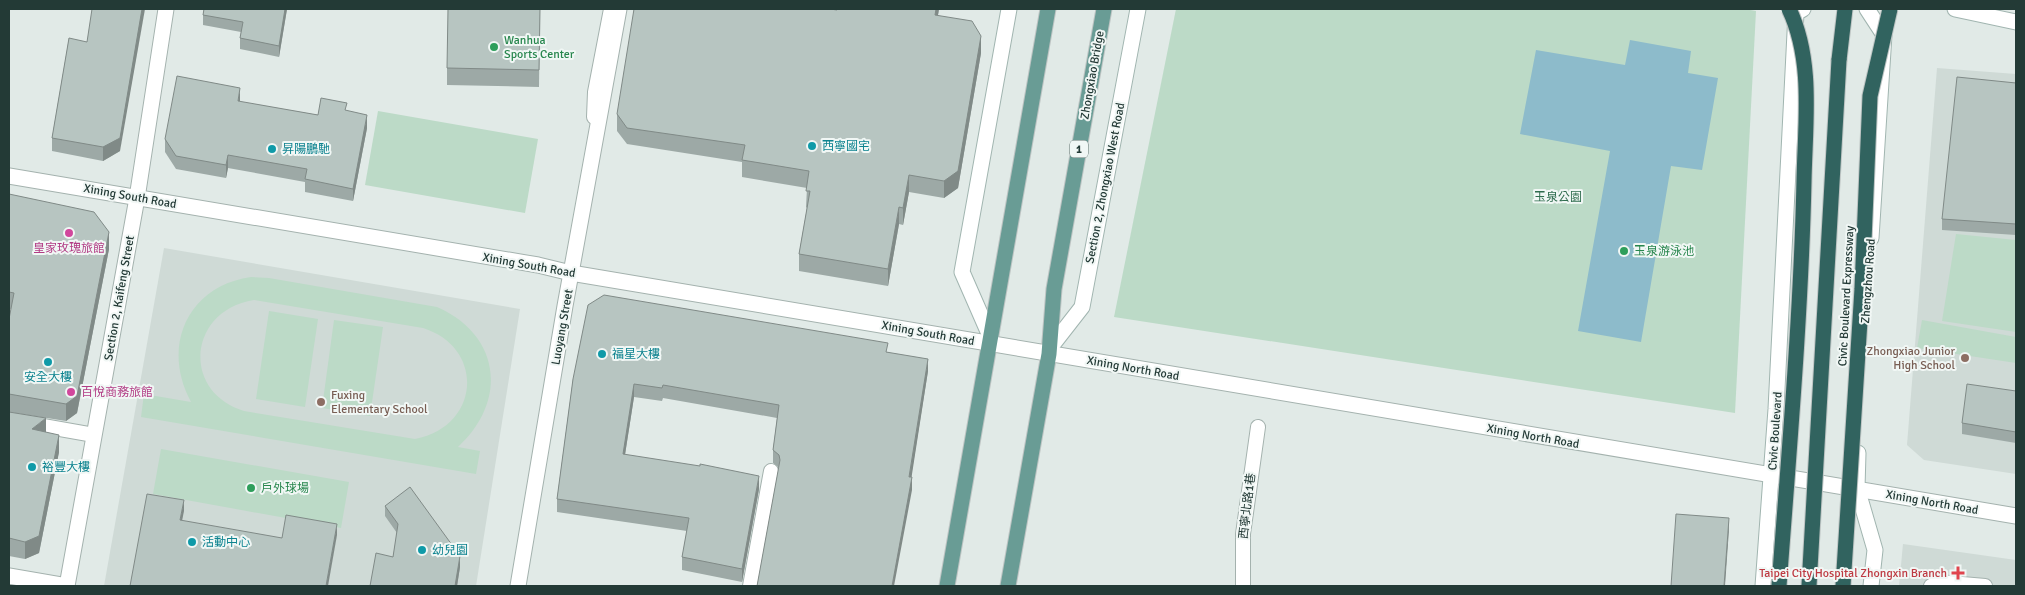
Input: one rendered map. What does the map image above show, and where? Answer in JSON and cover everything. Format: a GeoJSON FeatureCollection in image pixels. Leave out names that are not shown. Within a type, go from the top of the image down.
{"type":"FeatureCollection","features":[{"type":"Feature","properties":{"kind":"highway"},"geometry":{"type":"LineString","coordinates":[[1779,586],[1802,278],[1806,116],[1806,74],[1797,25],[1789,9]]}},
{"type":"Feature","properties":{"kind":"highway"},"geometry":{"type":"LineString","coordinates":[[1809,586],[1839,60],[1845,9]]}},
{"type":"Feature","properties":{"kind":"highway","name":"Civic Boulevard Expressway"},"geometry":{"type":"LineString","coordinates":[[1843,586],[1862,289],[1870,96],[1890,9]]}},
{"type":"Feature","properties":{"kind":"main road"},"geometry":{"type":"LineString","coordinates":[[947,586],[1048,9]]}},
{"type":"Feature","properties":{"kind":"main road","name":"Zhongxiao Bridge"},"geometry":{"type":"LineString","coordinates":[[1054,289],[1104,9]]}},
{"type":"Feature","properties":{"kind":"main road","name":"Section 2, Zhongxiao West Road"},"geometry":{"type":"LineString","coordinates":[[1008,586],[1050,351],[1054,289]]}},
{"type":"Feature","properties":{"kind":"street","name":"Section 2, Kaifeng Street"},"geometry":{"type":"LineString","coordinates":[[67,586],[137,198],[166,9]]}},
{"type":"Feature","properties":{"kind":"street","name":"Luoyang Street"},"geometry":{"type":"LineString","coordinates":[[518,586],[571,273],[619,9]]}},
{"type":"Feature","properties":{"kind":"street"},"geometry":{"type":"LineString","coordinates":[[990,340],[962,272],[1009,9]]}},
{"type":"Feature","properties":{"kind":"street","name":"Section 2, Zhongxiao West Road"},"geometry":{"type":"LineString","coordinates":[[1050,351],[1082,307],[1138,9]]}},
{"type":"Feature","properties":{"kind":"street"},"geometry":{"type":"LineString","coordinates":[[1762,586],[1776,409],[1796,13],[1803,9]]}},
{"type":"Feature","properties":{"kind":"street","name":"Zhengzhou Road"},"geometry":{"type":"LineString","coordinates":[[1867,9],[1884,35],[1859,418],[1857,488],[1875,550],[1871,586]]}},
{"type":"Feature","properties":{"kind":"street"},"geometry":{"type":"LineString","coordinates":[[1955,9],[2016,22]]}},
{"type":"Feature","properties":{"kind":"street","name":"Xining South Road"},"geometry":{"type":"LineString","coordinates":[[9,176],[528,264],[571,273],[1050,351]]}},
{"type":"Feature","properties":{"kind":"street","name":"Xining North Road"},"geometry":{"type":"LineString","coordinates":[[1050,351],[1770,476],[1857,488],[2016,516]]}},
{"type":"Feature","properties":{"kind":"street"},"geometry":{"type":"LineString","coordinates":[[9,576],[67,586]]}},
{"type":"Feature","properties":{"kind":"lane"},"geometry":{"type":"LineString","coordinates":[[593,153],[595,92],[611,9]]}},
{"type":"Feature","properties":{"kind":"lane"},"geometry":{"type":"LineString","coordinates":[[9,420],[94,435]]}},
{"type":"Feature","properties":{"kind":"lane","name":"西寧北路1巷"},"geometry":{"type":"LineString","coordinates":[[1243,586],[1242,534],[1258,427]]}},
{"type":"Feature","properties":{"kind":"lane"},"geometry":{"type":"LineString","coordinates":[[750,586],[771,471]]}},
{"type":"Feature","properties":{"kind":"lane"},"geometry":{"type":"LineString","coordinates":[[1931,586],[1939,582],[1985,586]]}},
{"type":"Feature","properties":{"kind":"shaded area","name":"Zhongxiao Junior High School"},"geometry":{"type":"Polygon","coordinates":[[[1937,68],[2016,74],[2016,474],[1924,460],[1907,445],[1937,68]]]}},
{"type":"Feature","properties":{"kind":"shaded area","name":"Fuxing Elementary School"},"geometry":{"type":"Polygon","coordinates":[[[164,248],[520,309],[476,586],[104,586],[164,248]]]}},
{"type":"Feature","properties":{"kind":"shaded area","name":"Taipei City Hospital Zhongxin Branch"},"geometry":{"type":"Polygon","coordinates":[[[1903,544],[2016,560],[2016,586],[1899,586],[1903,544]]]}},
{"type":"Feature","properties":{"kind":"green space","name":"玉泉公園"},"geometry":{"type":"Polygon","coordinates":[[[1176,9],[1745,9],[1756,11],[1735,413],[1114,317],[1176,9]]]}},
{"type":"Feature","properties":{"kind":"green space"},"geometry":{"type":"Polygon","coordinates":[[[378,111],[538,139],[525,213],[365,185],[378,111]]]}},
{"type":"Feature","properties":{"kind":"green space"},"geometry":{"type":"Polygon","coordinates":[[[1956,234],[2016,240],[2016,332],[1942,321],[1956,234]]]}},
{"type":"Feature","properties":{"kind":"green space"},"geometry":{"type":"Polygon","coordinates":[[[251,277],[269,278],[437,307],[458,319],[474,334],[485,351],[490,370],[490,390],[485,410],[474,429],[458,447],[480,451],[476,474],[141,417],[144,394],[191,402],[182,381],[179,361],[180,341],[186,322],[196,306],[210,293],[229,283],[251,277]],[[254,300],[232,307],[216,319],[205,334],[201,352],[202,370],[209,387],[223,401],[244,411],[415,439],[437,432],[453,419],[463,404],[467,386],[465,369],[457,352],[443,338],[423,328],[254,300]]]}},
{"type":"Feature","properties":{"kind":"green space"},"geometry":{"type":"Polygon","coordinates":[[[269,311],[318,319],[305,407],[256,399],[269,311]]]}},
{"type":"Feature","properties":{"kind":"green space"},"geometry":{"type":"Polygon","coordinates":[[[334,320],[383,327],[370,416],[322,408],[334,320]]]}},
{"type":"Feature","properties":{"kind":"green space"},"geometry":{"type":"Polygon","coordinates":[[[1922,320],[2016,337],[2016,363],[1917,348],[1922,320]]]}},
{"type":"Feature","properties":{"kind":"green space","name":"戶外球場"},"geometry":{"type":"Polygon","coordinates":[[[161,449],[349,482],[341,528],[153,494],[161,449]]]}},
{"type":"Feature","properties":{"kind":"water","name":"玉泉游泳池"},"geometry":{"type":"Polygon","coordinates":[[[1630,40],[1691,51],[1688,73],[1718,78],[1702,170],[1671,166],[1641,342],[1578,331],[1610,151],[1520,134],[1536,50],[1625,65],[1630,40]]]}},
{"type":"Feature","properties":{"kind":"building"},"geometry":{"type":"Polygon","coordinates":[[[92,9],[142,9],[120,138],[103,147],[52,138],[69,38],[87,42],[92,9]]]}},
{"type":"Feature","properties":{"kind":"building"},"geometry":{"type":"Polygon","coordinates":[[[204,9],[285,9],[279,46],[240,38],[243,22],[203,15],[204,9]]]}},
{"type":"Feature","properties":{"kind":"building","name":"Wanhua Sports Center"},"geometry":{"type":"Polygon","coordinates":[[[448,9],[540,9],[539,70],[447,68],[448,9]]]}},
{"type":"Feature","properties":{"kind":"building","name":"西寧國宅"},"geometry":{"type":"Polygon","coordinates":[[[634,9],[936,9],[935,15],[972,21],[981,36],[958,171],[944,181],[909,175],[903,208],[899,207],[888,269],[799,254],[810,191],[806,191],[809,171],[742,160],[745,145],[627,128],[617,114],[634,9]]]}},
{"type":"Feature","properties":{"kind":"building"},"geometry":{"type":"Polygon","coordinates":[[[177,76],[240,88],[238,101],[318,115],[321,98],[347,103],[345,110],[367,115],[353,189],[305,179],[307,169],[228,155],[226,165],[176,156],[165,139],[177,76]]]}},
{"type":"Feature","properties":{"kind":"building"},"geometry":{"type":"Polygon","coordinates":[[[1957,77],[2016,83],[2016,224],[1942,219],[1957,77]]]}},
{"type":"Feature","properties":{"kind":"building"},"geometry":{"type":"Polygon","coordinates":[[[9,194],[94,212],[109,232],[77,396],[66,404],[9,394],[9,319],[14,293],[9,292],[9,194]]]}},
{"type":"Feature","properties":{"kind":"building"},"geometry":{"type":"Polygon","coordinates":[[[604,295],[888,343],[886,352],[928,359],[909,477],[912,477],[892,586],[757,586],[780,460],[779,455],[773,450],[779,405],[663,385],[662,388],[634,384],[623,454],[700,466],[700,464],[759,476],[742,569],[682,557],[689,518],[557,499],[573,379],[588,305],[604,295]]]}},
{"type":"Feature","properties":{"kind":"building"},"geometry":{"type":"Polygon","coordinates":[[[1967,384],[2016,391],[2016,432],[1962,423],[1967,384]]]}},
{"type":"Feature","properties":{"kind":"building"},"geometry":{"type":"Polygon","coordinates":[[[9,412],[46,418],[32,429],[59,435],[39,536],[25,542],[9,538],[9,412]]]}},
{"type":"Feature","properties":{"kind":"building","name":"幼兒園"},"geometry":{"type":"Polygon","coordinates":[[[410,487],[460,556],[455,586],[370,586],[376,553],[393,557],[398,524],[385,506],[410,487]]]}},
{"type":"Feature","properties":{"kind":"building","name":"活動中心"},"geometry":{"type":"Polygon","coordinates":[[[147,494],[184,500],[180,520],[282,538],[286,515],[337,524],[326,586],[130,586],[147,494]]]}},
{"type":"Feature","properties":{"kind":"building"},"geometry":{"type":"Polygon","coordinates":[[[1676,514],[1729,518],[1724,586],[1671,586],[1676,514]]]}},
{"type":"Feature","properties":{"kind":"place","name":"Wanhua Sports Center"},"geometry":{"type":"Point","coordinates":[494,47]}},
{"type":"Feature","properties":{"kind":"place","name":"西寧國宅"},"geometry":{"type":"Point","coordinates":[812,146]}},
{"type":"Feature","properties":{"kind":"place","name":"昇陽鵬馳"},"geometry":{"type":"Point","coordinates":[272,149]}},
{"type":"Feature","properties":{"kind":"place","name":"皇家玫瑰旅館"},"geometry":{"type":"Point","coordinates":[69,233]}},
{"type":"Feature","properties":{"kind":"place","name":"玉泉游泳池"},"geometry":{"type":"Point","coordinates":[1624,251]}},
{"type":"Feature","properties":{"kind":"place","name":"福星大樓"},"geometry":{"type":"Point","coordinates":[602,354]}},
{"type":"Feature","properties":{"kind":"place","name":"Zhongxiao Junior High School"},"geometry":{"type":"Point","coordinates":[1965,358]}},
{"type":"Feature","properties":{"kind":"place","name":"安全大樓"},"geometry":{"type":"Point","coordinates":[48,362]}},
{"type":"Feature","properties":{"kind":"place","name":"百悅商務旅館"},"geometry":{"type":"Point","coordinates":[71,392]}},
{"type":"Feature","properties":{"kind":"place","name":"Fuxing Elementary School"},"geometry":{"type":"Point","coordinates":[321,402]}},
{"type":"Feature","properties":{"kind":"place","name":"裕豐大樓"},"geometry":{"type":"Point","coordinates":[32,467]}},
{"type":"Feature","properties":{"kind":"place","name":"戶外球場"},"geometry":{"type":"Point","coordinates":[251,488]}},
{"type":"Feature","properties":{"kind":"place","name":"活動中心"},"geometry":{"type":"Point","coordinates":[192,542]}},
{"type":"Feature","properties":{"kind":"place","name":"幼兒園"},"geometry":{"type":"Point","coordinates":[422,550]}},
{"type":"Feature","properties":{"kind":"place","name":"Taipei City Hospital Zhongxin Branch"},"geometry":{"type":"Point","coordinates":[1958,573]}}]}
